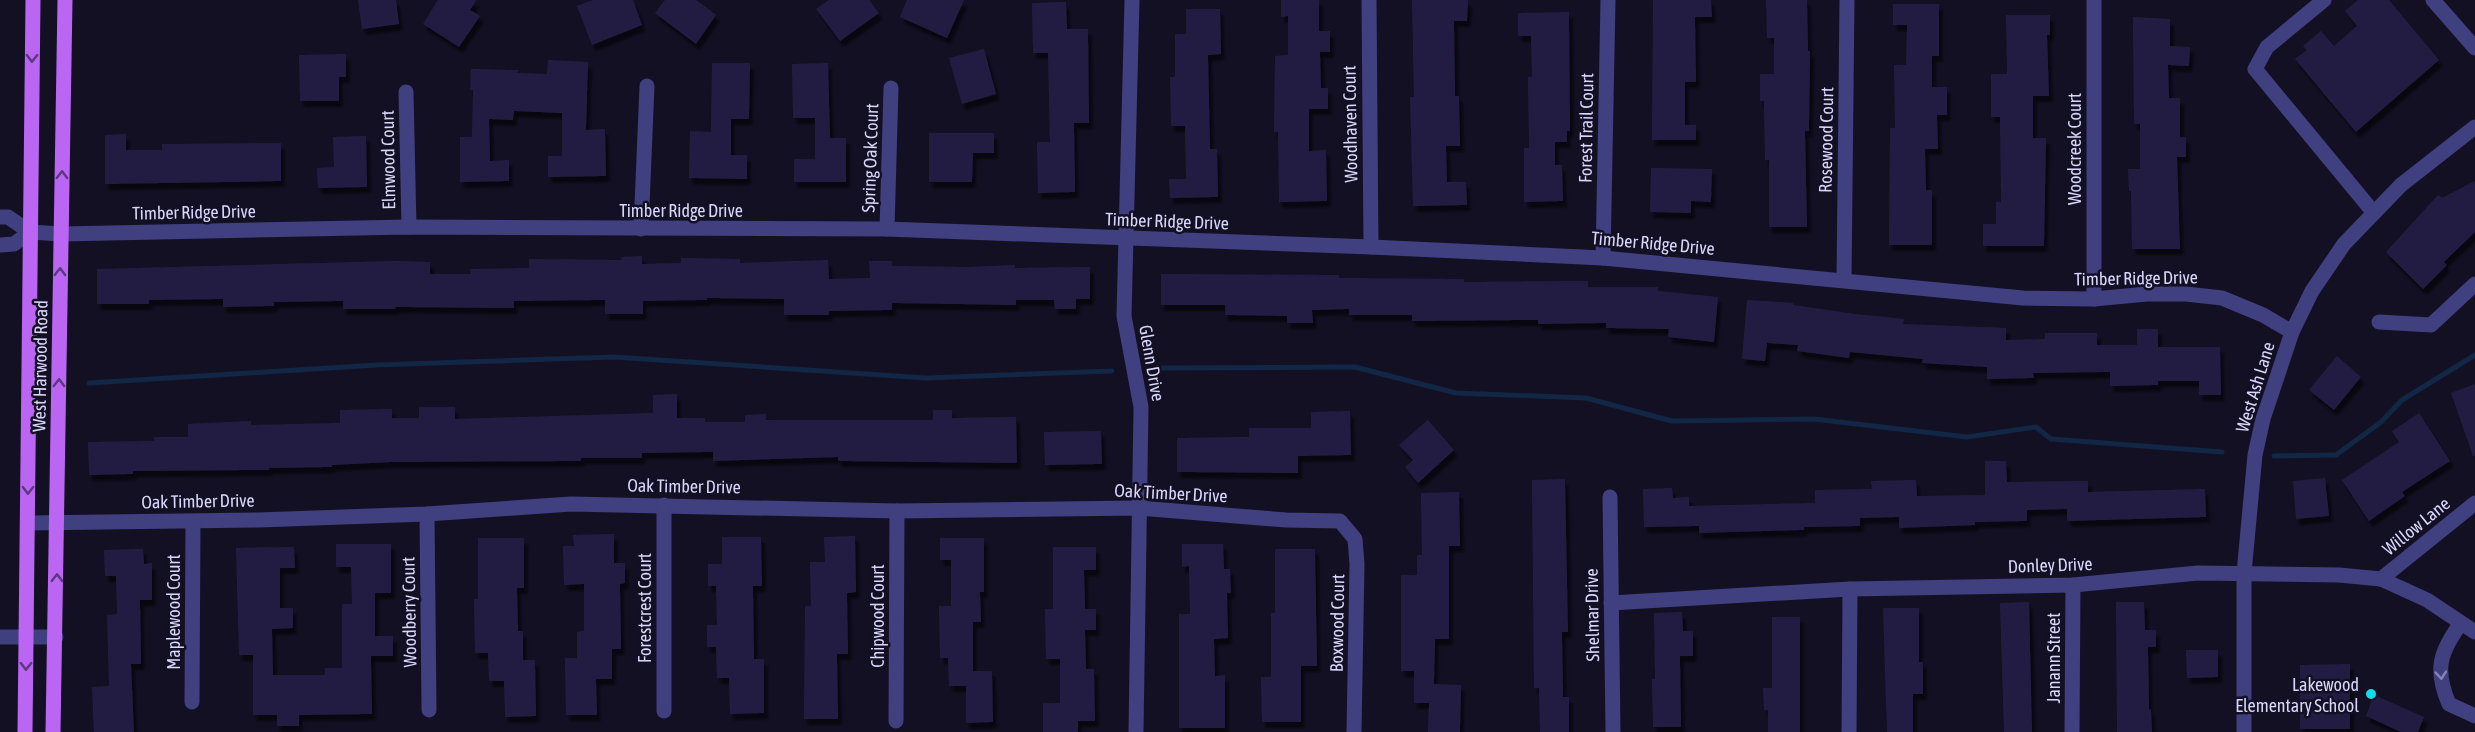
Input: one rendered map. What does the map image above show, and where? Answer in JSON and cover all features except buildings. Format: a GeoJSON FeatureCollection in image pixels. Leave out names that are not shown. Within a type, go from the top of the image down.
{"type":"FeatureCollection","features":[{"type":"Feature","properties":{"kind":"main road","name":"West Harwood Road"},"geometry":{"type":"LineString","coordinates":[[25,732],[33,0]]}},
{"type":"Feature","properties":{"kind":"main road","name":"West Harwood Road"},"geometry":{"type":"LineString","coordinates":[[53,732],[64,0]]}},
{"type":"Feature","properties":{"kind":"street","name":"Glenn Drive"},"geometry":{"type":"LineString","coordinates":[[1132,0],[1124,316],[1141,407],[1136,732]]}},
{"type":"Feature","properties":{"kind":"street","name":"Woodhaven Court"},"geometry":{"type":"LineString","coordinates":[[1368,0],[1371,247]]}},
{"type":"Feature","properties":{"kind":"street","name":"Forest Trail Court"},"geometry":{"type":"LineString","coordinates":[[1603,258],[1608,0]]}},
{"type":"Feature","properties":{"kind":"street","name":"Rosewood Court"},"geometry":{"type":"LineString","coordinates":[[1844,280],[1847,0]]}},
{"type":"Feature","properties":{"kind":"street","name":"Woodcreek Court"},"geometry":{"type":"LineString","coordinates":[[2094,0],[2094,299]]}},
{"type":"Feature","properties":{"kind":"street"},"geometry":{"type":"LineString","coordinates":[[2324,0],[2267,47],[2255,69],[2374,213]]}},
{"type":"Feature","properties":{"kind":"street"},"geometry":{"type":"LineString","coordinates":[[2433,0],[2475,48]]}},
{"type":"Feature","properties":{"kind":"street"},"geometry":{"type":"LineString","coordinates":[[641,229],[647,86]]}},
{"type":"Feature","properties":{"kind":"street","name":"Spring Oak Court"},"geometry":{"type":"LineString","coordinates":[[887,229],[891,88]]}},
{"type":"Feature","properties":{"kind":"street","name":"Elmwood Court"},"geometry":{"type":"LineString","coordinates":[[406,92],[409,227]]}},
{"type":"Feature","properties":{"kind":"street","name":"West Ash Lane"},"geometry":{"type":"LineString","coordinates":[[2244,732],[2244,573],[2255,455],[2263,418],[2292,332],[2312,291],[2344,244],[2401,185],[2475,128]]}},
{"type":"Feature","properties":{"kind":"street"},"geometry":{"type":"LineString","coordinates":[[0,217],[9,217],[30,232],[14,244],[0,245]]}},
{"type":"Feature","properties":{"kind":"street","name":"Timber Ridge Drive"},"geometry":{"type":"LineString","coordinates":[[30,232],[61,234],[409,227],[887,229],[1371,247],[1603,258],[2023,298],[2094,299],[2147,294],[2186,294],[2222,298],[2263,315],[2292,332]]}},
{"type":"Feature","properties":{"kind":"street"},"geometry":{"type":"LineString","coordinates":[[2379,322],[2431,325],[2475,284]]}},
{"type":"Feature","properties":{"kind":"street","name":"Shelmar Drive"},"geometry":{"type":"LineString","coordinates":[[1610,497],[1613,732]]}},
{"type":"Feature","properties":{"kind":"street","name":"Willow Lane"},"geometry":{"type":"LineString","coordinates":[[2381,579],[2475,502]]}},
{"type":"Feature","properties":{"kind":"street","name":"Oak Timber Drive"},"geometry":{"type":"LineString","coordinates":[[28,523],[193,522],[427,514],[571,504],[897,511],[1139,508],[1286,520],[1340,521]]}},
{"type":"Feature","properties":{"kind":"street","name":"Forestcrest Court"},"geometry":{"type":"LineString","coordinates":[[664,505],[664,711]]}},
{"type":"Feature","properties":{"kind":"street","name":"Chipwood Court"},"geometry":{"type":"LineString","coordinates":[[896,721],[897,511]]}},
{"type":"Feature","properties":{"kind":"street","name":"Woodberry Court"},"geometry":{"type":"LineString","coordinates":[[427,514],[429,710]]}},
{"type":"Feature","properties":{"kind":"street","name":"Boxwood Court"},"geometry":{"type":"LineString","coordinates":[[1340,521],[1355,539],[1357,564],[1354,732]]}},
{"type":"Feature","properties":{"kind":"street","name":"Maplewood Court"},"geometry":{"type":"LineString","coordinates":[[192,702],[193,522]]}},
{"type":"Feature","properties":{"kind":"street","name":"Donley Drive"},"geometry":{"type":"LineString","coordinates":[[1611,603],[1850,589],[2073,585],[2198,573],[2339,575],[2381,579],[2427,600],[2475,632]]}},
{"type":"Feature","properties":{"kind":"street","name":"Janann Street"},"geometry":{"type":"LineString","coordinates":[[2072,732],[2073,585]]}},
{"type":"Feature","properties":{"kind":"street"},"geometry":{"type":"LineString","coordinates":[[1849,732],[1850,589]]}},
{"type":"Feature","properties":{"kind":"street"},"geometry":{"type":"LineString","coordinates":[[2461,623],[2445,646],[2440,665],[2442,687],[2449,704],[2475,716]]}},
{"type":"Feature","properties":{"kind":"street"},"geometry":{"type":"LineString","coordinates":[[0,637],[56,637]]}},
{"type":"Feature","properties":{"kind":"waterway"},"geometry":{"type":"LineString","coordinates":[[2274,456],[2336,455],[2381,422],[2402,400],[2475,355]]}},
{"type":"Feature","properties":{"kind":"waterway"},"geometry":{"type":"LineString","coordinates":[[89,383],[376,365],[614,357],[926,378],[1112,371]]}},
{"type":"Feature","properties":{"kind":"waterway"},"geometry":{"type":"LineString","coordinates":[[1160,368],[1355,367],[1456,393],[1586,398],[1672,421],[1814,419],[1967,437],[2036,427],[2051,439],[2222,452]]}},
{"type":"Feature","properties":{"kind":"place","name":"Lakewood Elementary School"},"geometry":{"type":"Point","coordinates":[2371,694]}}]}
